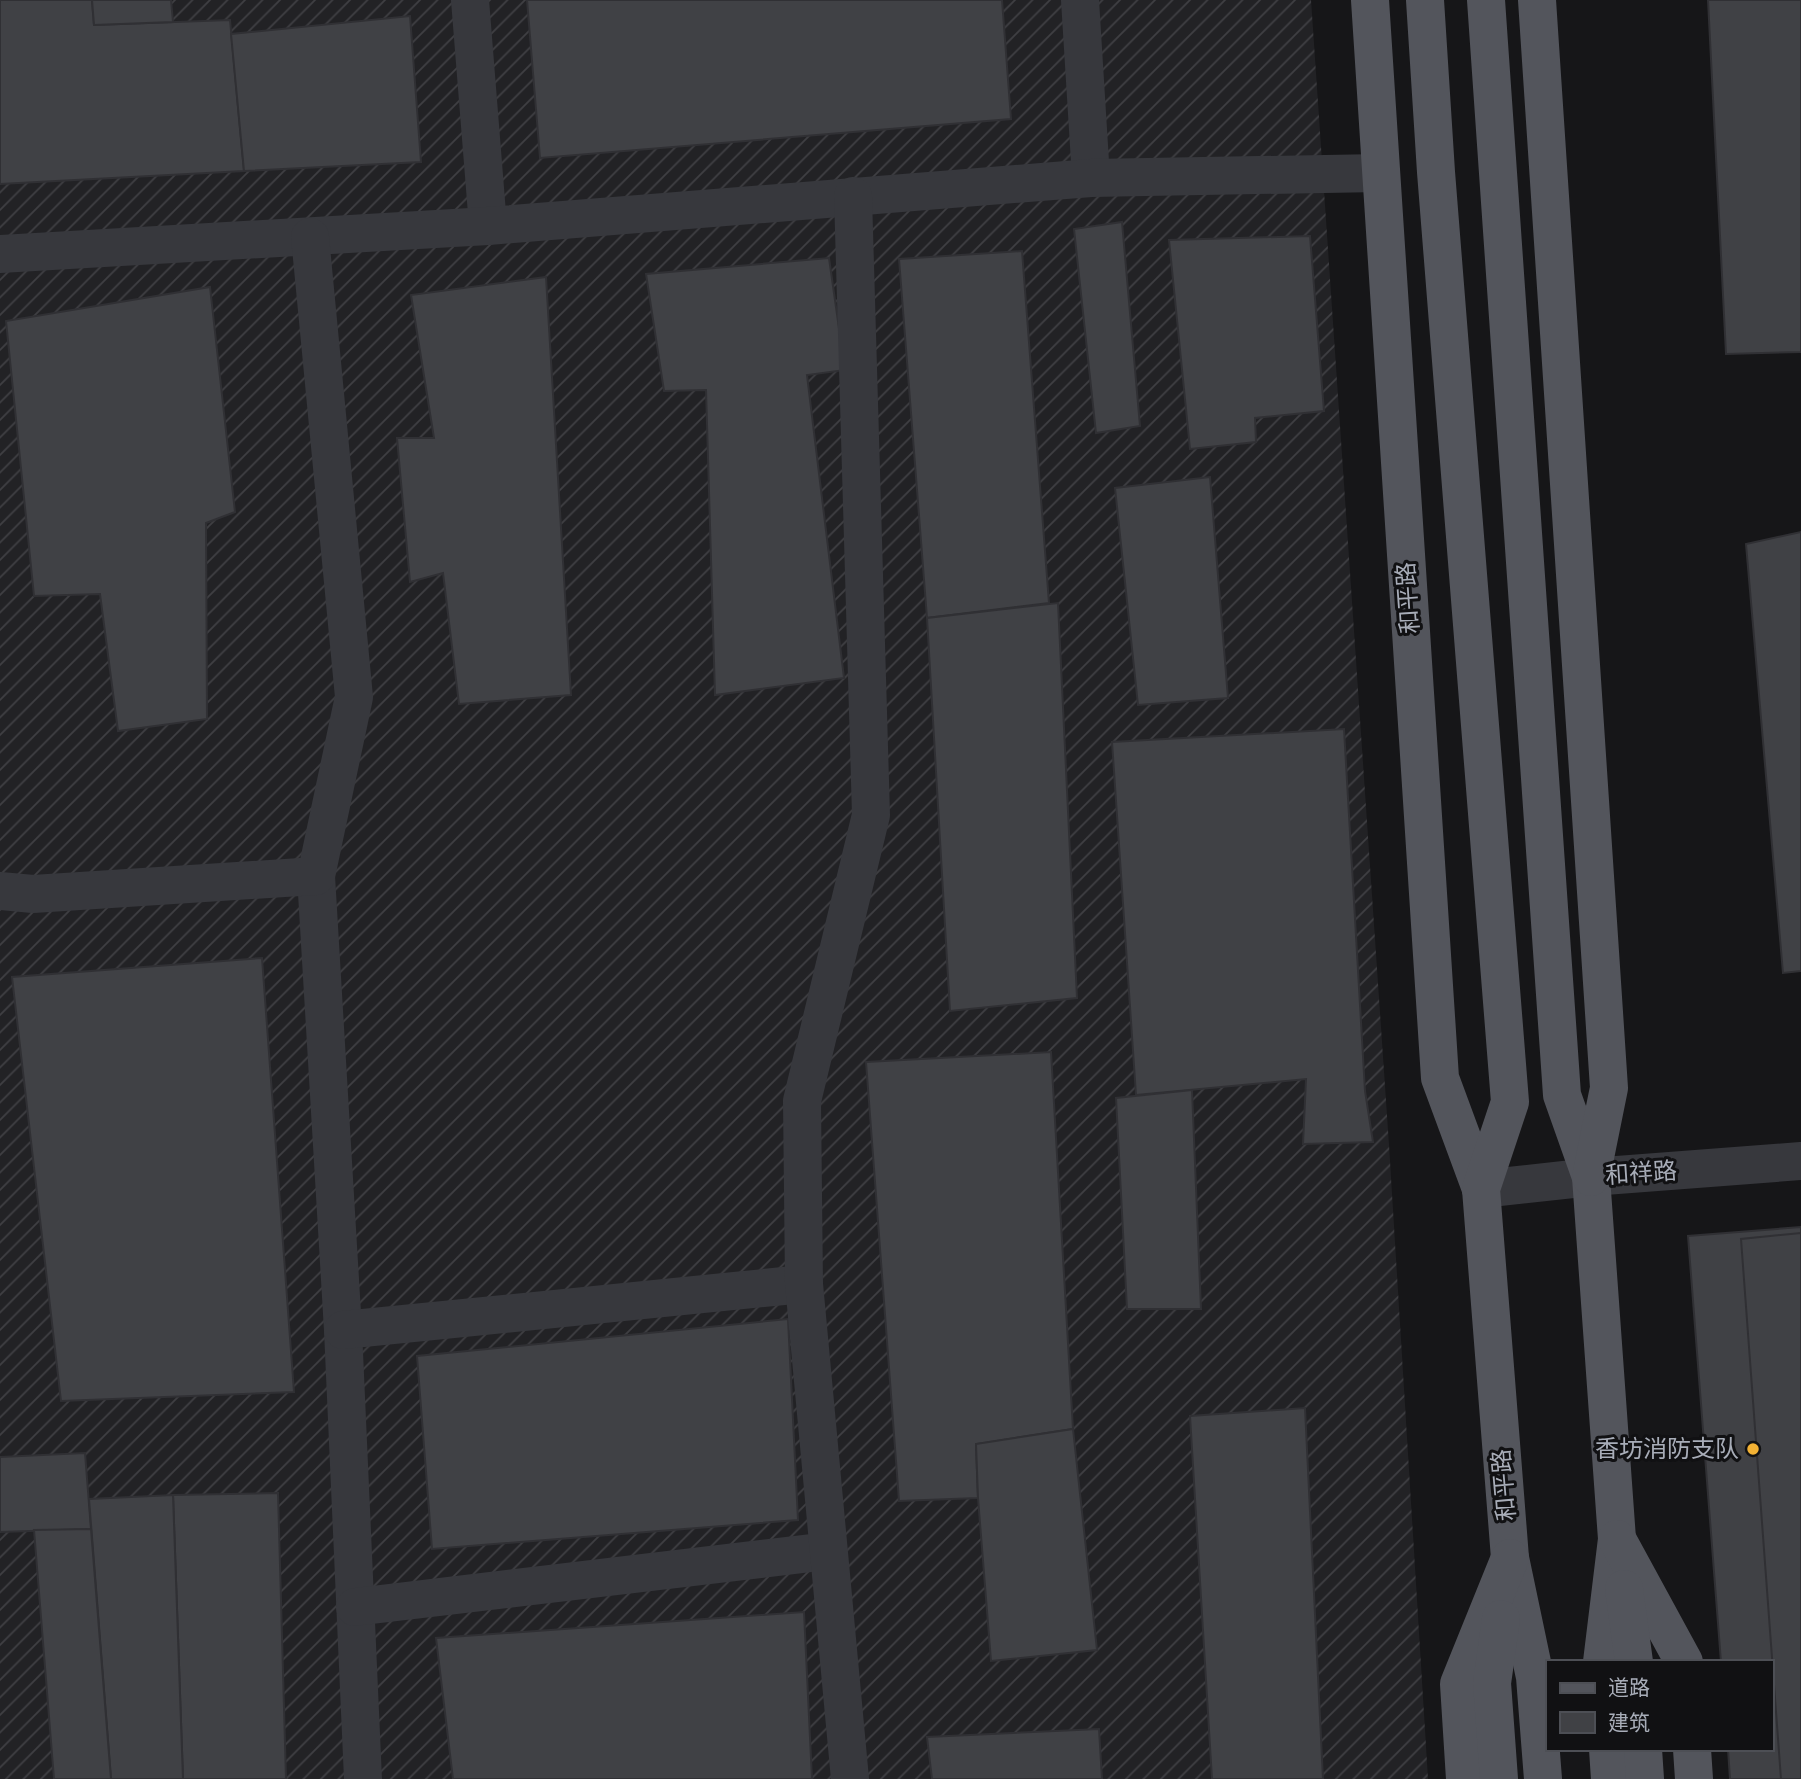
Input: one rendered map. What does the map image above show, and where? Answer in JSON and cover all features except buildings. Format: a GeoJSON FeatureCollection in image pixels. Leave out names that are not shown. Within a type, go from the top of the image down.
{"type":"FeatureCollection","features":[{"type":"Feature","properties":{"kind":"main road","name":"和平路"},"geometry":{"type":"LineString","coordinates":[[1370,0],[1440,1078],[1481,1189],[1510,1558],[1535,1677],[1543,1779]]}},
{"type":"Feature","properties":{"kind":"main road","name":"和平路"},"geometry":{"type":"LineString","coordinates":[[1425,0],[1436,172],[1510,1102],[1481,1189]]}},
{"type":"Feature","properties":{"kind":"main road"},"geometry":{"type":"LineString","coordinates":[[1486,0],[1562,1095],[1591,1177],[1617,1539],[1634,1660]]}},
{"type":"Feature","properties":{"kind":"main road"},"geometry":{"type":"LineString","coordinates":[[1537,0],[1609,1088],[1591,1177]]}},
{"type":"Feature","properties":{"kind":"main road"},"geometry":{"type":"LineString","coordinates":[[1602,1660],[1617,1539]]}},
{"type":"Feature","properties":{"kind":"main road"},"geometry":{"type":"LineString","coordinates":[[1617,1539],[1683,1660]]}},
{"type":"Feature","properties":{"kind":"main road"},"geometry":{"type":"LineString","coordinates":[[1465,1779],[1459,1684],[1510,1558]]}},
{"type":"Feature","properties":{"kind":"main road"},"geometry":{"type":"LineString","coordinates":[[1500,1779],[1492,1683],[1510,1558]]}},
{"type":"Feature","properties":{"kind":"main road"},"geometry":{"type":"LineString","coordinates":[[1608,1751],[1610,1779]]}},
{"type":"Feature","properties":{"kind":"main road"},"geometry":{"type":"LineString","coordinates":[[1643,1751],[1645,1779]]}},
{"type":"Feature","properties":{"kind":"main road"},"geometry":{"type":"LineString","coordinates":[[1692,1751],[1694,1779]]}},
{"type":"Feature","properties":{"kind":"street"},"geometry":{"type":"LineString","coordinates":[[470,0],[488,226]]}},
{"type":"Feature","properties":{"kind":"street"},"geometry":{"type":"LineString","coordinates":[[1080,0],[1091,178]]}},
{"type":"Feature","properties":{"kind":"street"},"geometry":{"type":"LineString","coordinates":[[0,254],[488,226],[1091,178],[1380,173]]}},
{"type":"Feature","properties":{"kind":"street"},"geometry":{"type":"LineString","coordinates":[[850,1779],[804,1284],[802,1101],[871,815],[853,196]]}},
{"type":"Feature","properties":{"kind":"street"},"geometry":{"type":"LineString","coordinates":[[310,237],[354,697],[316,876],[342,1330],[363,1779]]}},
{"type":"Feature","properties":{"kind":"street"},"geometry":{"type":"LineString","coordinates":[[0,891],[33,894],[316,876]]}},
{"type":"Feature","properties":{"kind":"street","name":"和祥路"},"geometry":{"type":"LineString","coordinates":[[1481,1189],[1591,1177],[1801,1161]]}},
{"type":"Feature","properties":{"kind":"street"},"geometry":{"type":"LineString","coordinates":[[342,1330],[804,1284]]}},
{"type":"Feature","properties":{"kind":"street"},"geometry":{"type":"LineString","coordinates":[[355,1607],[828,1551]]}},
{"type":"Feature","properties":{"kind":"shaded area"},"geometry":{"type":"Polygon","coordinates":[[[0,0],[1311,0],[1389,1145],[1428,1779],[0,1779],[0,0]]]}},
{"type":"Feature","properties":{"kind":"place","name":"香坊消防支队"},"geometry":{"type":"Point","coordinates":[1753,1449]}}]}
